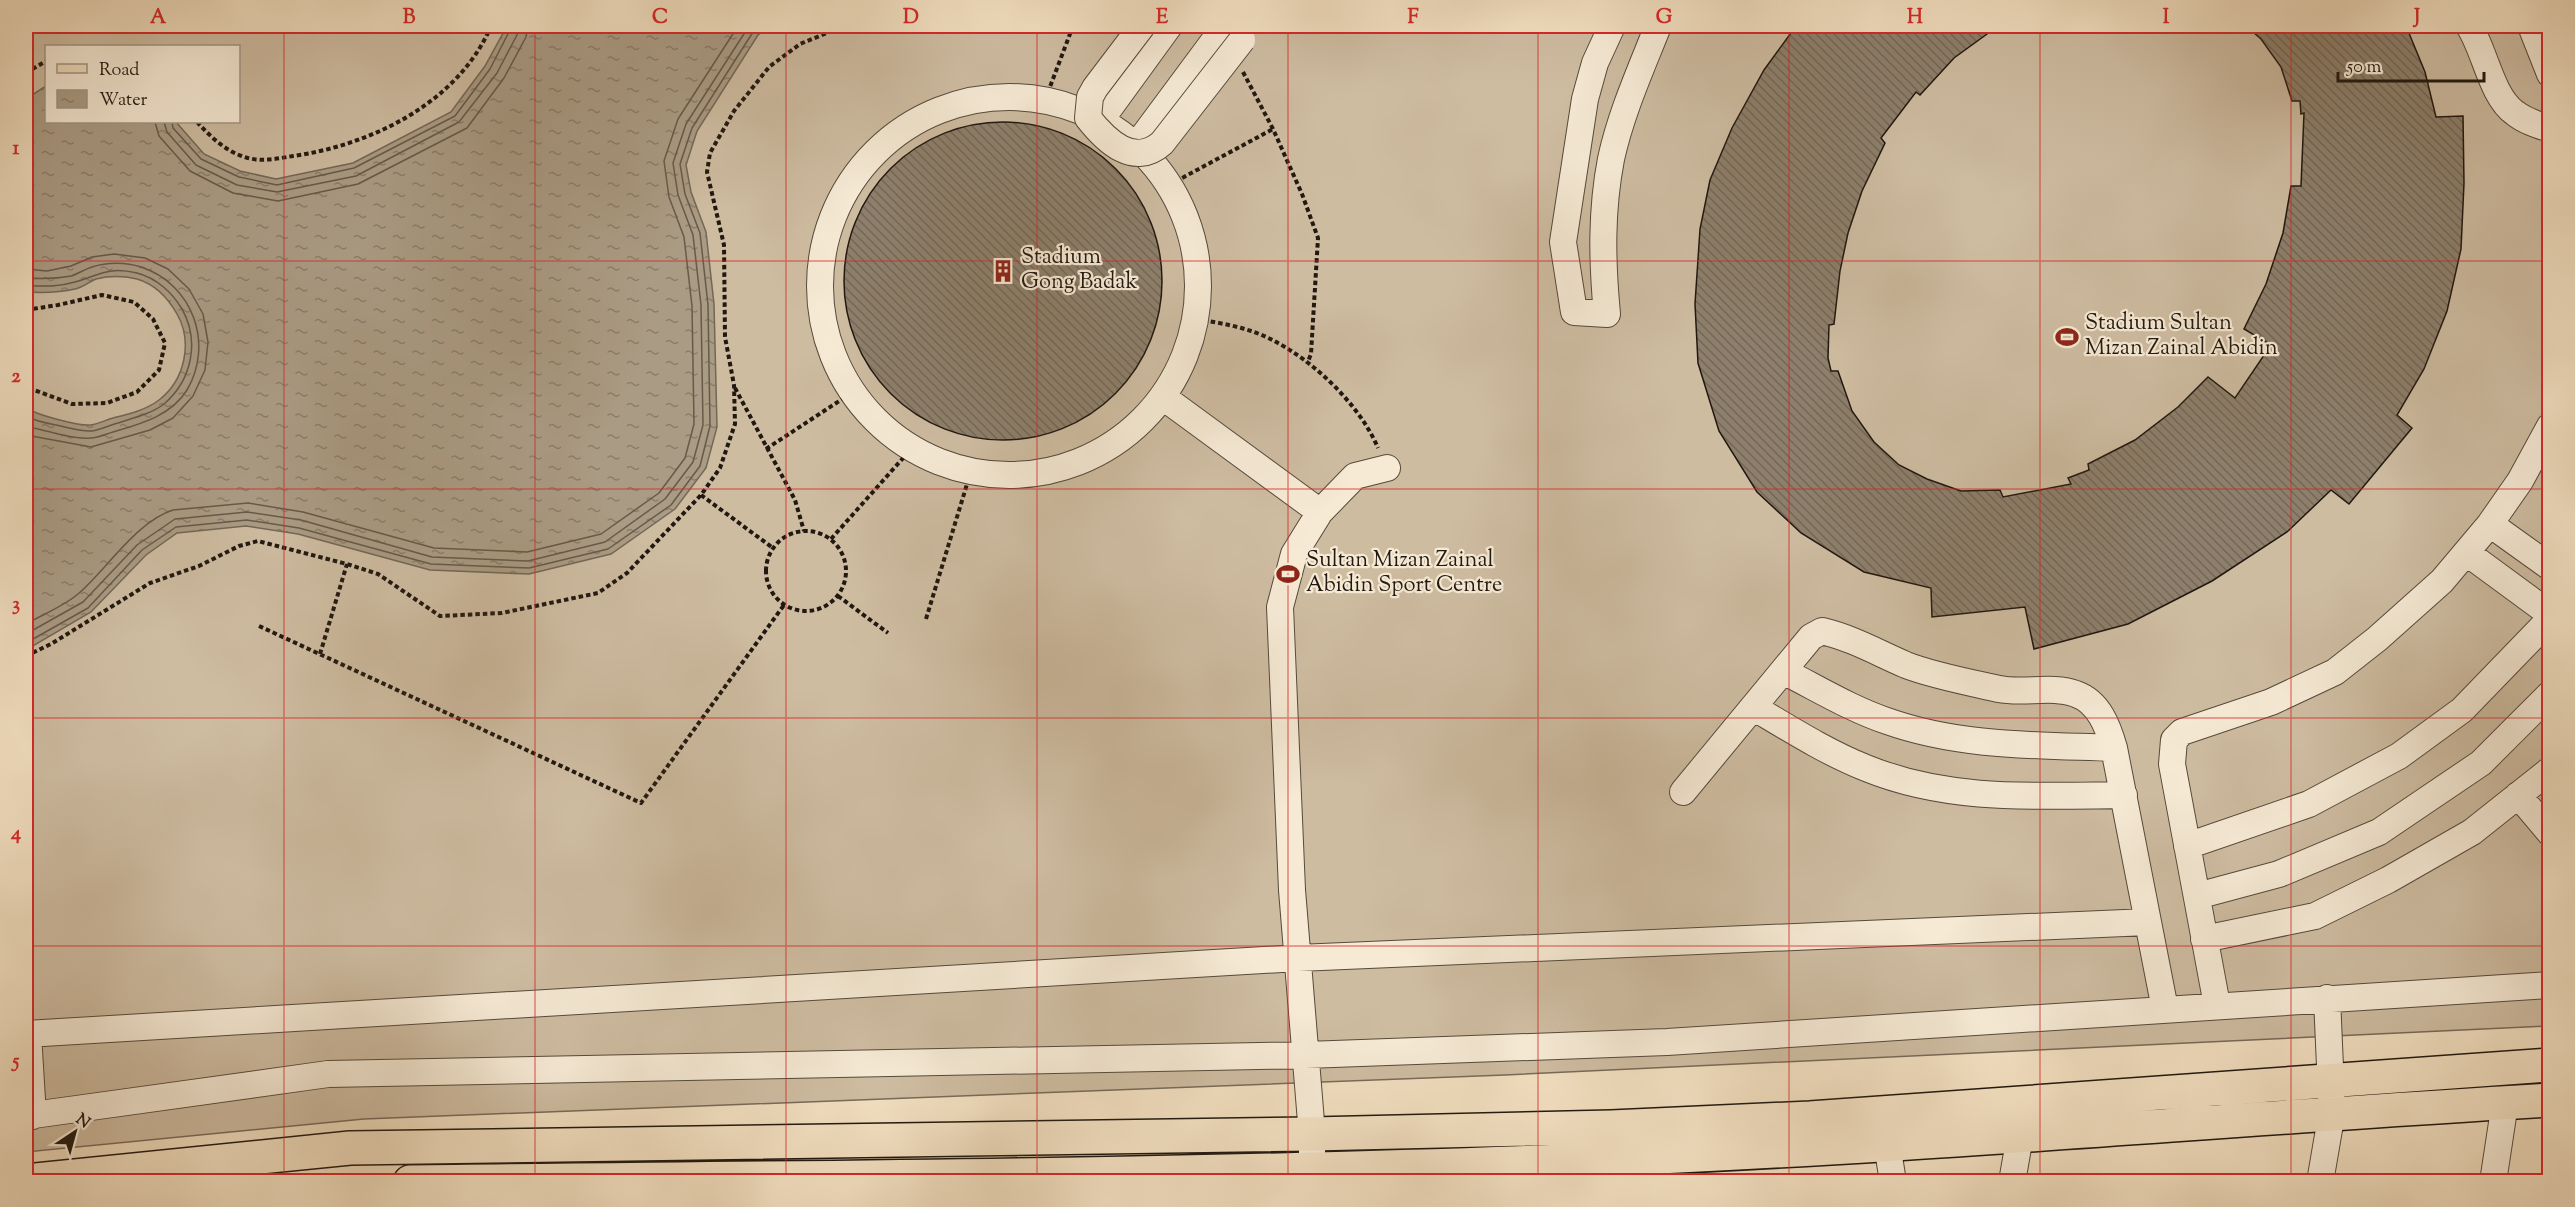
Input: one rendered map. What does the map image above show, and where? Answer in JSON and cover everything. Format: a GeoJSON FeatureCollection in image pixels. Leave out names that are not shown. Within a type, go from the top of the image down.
{"type":"FeatureCollection","features":[{"type":"Feature","properties":{"kind":"main road"},"geometry":{"type":"LineString","coordinates":[[26,1181],[350,1148],[1312,1134],[1611,1127],[1810,1118],[2550,1065]]}},
{"type":"Feature","properties":{"kind":"main road"},"geometry":{"type":"LineString","coordinates":[[410,1182],[1090,1178],[1312,1170],[1633,1170],[1887,1144],[2332,1112],[2550,1100]]}},
{"type":"Feature","properties":{"kind":"street"},"geometry":{"type":"LineString","coordinates":[[1142,26],[1095,88],[1088,106],[1088,118],[1093,125],[1128,153],[1147,153],[1162,143],[1238,36]]}},
{"type":"Feature","properties":{"kind":"street"},"geometry":{"type":"LineString","coordinates":[[1100,121],[1169,26]]}},
{"type":"Feature","properties":{"kind":"street"},"geometry":{"type":"LineString","coordinates":[[1612,26],[1595,63],[1585,99],[1563,242],[1574,312],[1607,314],[1602,261],[1603,218],[1611,158],[1632,89],[1658,26]]}},
{"type":"Feature","properties":{"kind":"street"},"geometry":{"type":"LineString","coordinates":[[2469,26],[2476,36],[2499,93],[2513,112],[2550,129]]}},
{"type":"Feature","properties":{"kind":"street"},"geometry":{"type":"LineString","coordinates":[[2531,26],[2550,74]]}},
{"type":"Feature","properties":{"kind":"street"},"geometry":{"type":"LineString","coordinates":[[1136,146],[1238,36]]}},
{"type":"Feature","properties":{"kind":"street"},"geometry":{"type":"LineString","coordinates":[[1003,96],[1045,100],[1100,121],[1136,146],[1169,185],[1189,227],[1198,272],[1196,318],[1187,352],[1163,397],[1151,412],[1122,439],[1105,450],[1069,466],[1030,474],[991,474],[971,471],[941,462],[912,448],[879,423],[853,392],[832,354],[821,313],[819,292],[821,260],[828,229],[844,190],[870,156],[902,128],[940,109],[961,102],[1003,96]]}},
{"type":"Feature","properties":{"kind":"street"},"geometry":{"type":"LineString","coordinates":[[1163,397],[1320,512]]}},
{"type":"Feature","properties":{"kind":"street"},"geometry":{"type":"LineString","coordinates":[[2217,1005],[2172,764],[2174,740],[2182,732],[2271,702],[2335,672],[2393,625],[2442,581],[2490,524],[2520,481],[2550,426]]}},
{"type":"Feature","properties":{"kind":"street"},"geometry":{"type":"LineString","coordinates":[[1312,1170],[1312,1134],[1292,890],[1280,607],[1294,554],[1320,512],[1355,476],[1387,468]]}},
{"type":"Feature","properties":{"kind":"street"},"geometry":{"type":"LineString","coordinates":[[2490,524],[2550,567]]}},
{"type":"Feature","properties":{"kind":"street"},"geometry":{"type":"LineString","coordinates":[[2467,553],[2550,614]]}},
{"type":"Feature","properties":{"kind":"street"},"geometry":{"type":"LineString","coordinates":[[2187,846],[2309,804],[2399,756],[2462,710],[2550,619]]}},
{"type":"Feature","properties":{"kind":"street"},"geometry":{"type":"LineString","coordinates":[[1683,792],[1811,637],[1822,631],[1843,636],[1909,666],[1990,687],[2078,694],[2097,708],[2108,728],[2114,748],[2164,1009]]}},
{"type":"Feature","properties":{"kind":"street"},"geometry":{"type":"LineString","coordinates":[[1783,671],[1886,721],[1941,736],[2005,744],[2114,748]]}},
{"type":"Feature","properties":{"kind":"street"},"geometry":{"type":"LineString","coordinates":[[2197,896],[2279,874],[2379,832],[2481,763],[2550,694]]}},
{"type":"Feature","properties":{"kind":"street"},"geometry":{"type":"LineString","coordinates":[[1753,707],[1830,752],[1868,769],[1928,787],[1999,797],[2124,795]]}},
{"type":"Feature","properties":{"kind":"street"},"geometry":{"type":"LineString","coordinates":[[2205,939],[2315,916],[2388,880],[2472,832],[2550,770]]}},
{"type":"Feature","properties":{"kind":"street"},"geometry":{"type":"LineString","coordinates":[[2518,795],[2550,833]]}},
{"type":"Feature","properties":{"kind":"street"},"geometry":{"type":"LineString","coordinates":[[2148,922],[1298,958],[27,1034],[29,1116],[328,1074],[1306,1055],[1667,1042],[2550,985]]}},
{"type":"Feature","properties":{"kind":"street"},"geometry":{"type":"LineString","coordinates":[[2320,1182],[2332,1112],[2327,998]]}},
{"type":"Feature","properties":{"kind":"street"},"geometry":{"type":"LineString","coordinates":[[2493,1182],[2505,1103]]}},
{"type":"Feature","properties":{"kind":"street"},"geometry":{"type":"LineString","coordinates":[[2012,1182],[2020,1136]]}},
{"type":"Feature","properties":{"kind":"street"},"geometry":{"type":"LineString","coordinates":[[889,1141],[892,1179]]}},
{"type":"Feature","properties":{"kind":"street"},"geometry":{"type":"LineString","coordinates":[[1887,1144],[1893,1182]]}},
{"type":"Feature","properties":{"kind":"path"},"geometry":{"type":"LineString","coordinates":[[198,123],[212,138],[240,156],[263,161],[313,153],[375,134],[426,105],[458,77],[491,26]]}},
{"type":"Feature","properties":{"kind":"path"},"geometry":{"type":"LineString","coordinates":[[26,656],[51,644],[150,583],[199,566],[239,546],[258,541],[378,574],[440,616],[502,613],[598,593],[627,573],[701,495],[720,468],[735,424],[734,385],[725,337],[724,245],[707,172],[710,153],[734,111],[769,67],[800,44],[844,26]]}},
{"type":"Feature","properties":{"kind":"path"},"geometry":{"type":"LineString","coordinates":[[1045,100],[1073,26]]}},
{"type":"Feature","properties":{"kind":"path"},"geometry":{"type":"LineString","coordinates":[[1238,36],[1318,238],[1311,343],[1307,364]]}},
{"type":"Feature","properties":{"kind":"path"},"geometry":{"type":"LineString","coordinates":[[26,73],[45,62]]}},
{"type":"Feature","properties":{"kind":"path"},"geometry":{"type":"LineString","coordinates":[[1169,185],[1273,129]]}},
{"type":"Feature","properties":{"kind":"path"},"geometry":{"type":"LineString","coordinates":[[26,310],[102,295],[134,302],[153,319],[165,343],[159,370],[136,392],[107,403],[72,404],[26,387]]}},
{"type":"Feature","properties":{"kind":"path"},"geometry":{"type":"LineString","coordinates":[[1196,318],[1252,331],[1281,344],[1307,364],[1336,388],[1360,416],[1374,437],[1387,468]]}},
{"type":"Feature","properties":{"kind":"path"},"geometry":{"type":"LineString","coordinates":[[734,385],[795,500],[804,531]]}},
{"type":"Feature","properties":{"kind":"path"},"geometry":{"type":"LineString","coordinates":[[766,449],[853,392]]}},
{"type":"Feature","properties":{"kind":"path"},"geometry":{"type":"LineString","coordinates":[[831,539],[912,448]]}},
{"type":"Feature","properties":{"kind":"path"},"geometry":{"type":"LineString","coordinates":[[926,619],[971,471]]}},
{"type":"Feature","properties":{"kind":"path"},"geometry":{"type":"LineString","coordinates":[[701,495],[773,548]]}},
{"type":"Feature","properties":{"kind":"path"},"geometry":{"type":"LineString","coordinates":[[804,531],[818,532],[831,539],[845,560],[847,572],[838,596],[829,605],[817,610],[804,612],[784,605],[771,592],[766,579],[766,565],[773,548],[779,541],[791,534],[804,531]]}},
{"type":"Feature","properties":{"kind":"path"},"geometry":{"type":"LineString","coordinates":[[320,654],[347,564]]}},
{"type":"Feature","properties":{"kind":"path"},"geometry":{"type":"LineString","coordinates":[[838,596],[888,633]]}},
{"type":"Feature","properties":{"kind":"path"},"geometry":{"type":"LineString","coordinates":[[259,626],[640,803],[784,605]]}},
{"type":"Feature","properties":{"kind":"shaded area","name":"Sultan Mizan Zainal Abidin Sport Centre"},"geometry":{"type":"Polygon","coordinates":[[[26,26],[2549,26],[2549,1026],[1505,1075],[364,1119],[26,1152],[26,26]]]}},
{"type":"Feature","properties":{"kind":"water"},"geometry":{"type":"Polygon","coordinates":[[[507,26],[771,26],[758,35],[697,131],[686,165],[691,192],[706,232],[714,304],[717,427],[706,468],[675,509],[611,554],[529,574],[430,570],[298,534],[246,526],[177,533],[146,555],[91,612],[26,650],[26,408],[48,417],[85,425],[149,406],[168,392],[175,382],[184,360],[185,336],[177,314],[165,297],[155,288],[137,279],[106,277],[69,290],[26,292],[26,99],[45,87],[45,123],[177,123],[204,154],[240,171],[276,179],[353,163],[451,112],[485,66],[507,26]]]}},
{"type":"Feature","properties":{"kind":"building"},"geometry":{"type":"Polygon","coordinates":[[[1796,26],[1998,26],[1954,58],[1920,95],[1916,92],[1881,138],[1885,143],[1862,191],[1848,233],[1840,271],[1834,324],[1829,325],[1828,358],[1831,371],[1838,371],[1852,411],[1874,442],[1899,465],[1927,479],[1961,491],[2000,490],[2003,497],[2071,484],[2068,478],[2089,470],[2088,464],[2135,440],[2178,407],[2208,377],[2235,398],[2271,345],[2244,329],[2266,284],[2283,233],[2291,186],[2301,186],[2304,113],[2301,114],[2300,101],[2292,101],[2281,67],[2261,39],[2246,26],[2406,26],[2425,72],[2436,117],[2463,116],[2464,183],[2461,249],[2447,311],[2424,369],[2397,415],[2412,428],[2349,504],[2331,490],[2287,532],[2212,581],[2128,624],[2034,649],[2025,607],[1932,617],[1931,588],[1864,572],[1801,533],[1757,492],[1719,431],[1698,363],[1695,304],[1700,229],[1710,180],[1732,128],[1764,70],[1796,26]]]}},
{"type":"Feature","properties":{"kind":"building","name":"Stadium Gong Badak"},"geometry":{"type":"Polygon","coordinates":[[[1003,122],[1034,125],[1064,134],[1091,149],[1116,168],[1135,193],[1150,220],[1159,250],[1162,281],[1159,312],[1150,342],[1135,369],[1116,394],[1091,413],[1064,428],[1034,437],[1003,440],[972,437],[942,428],[915,413],[890,394],[871,369],[856,342],[847,312],[844,281],[847,250],[856,220],[871,193],[890,168],[915,149],[942,134],[972,125],[1003,122]]]}},
{"type":"Feature","properties":{"kind":"place","name":"Stadium Gong Badak"},"geometry":{"type":"Point","coordinates":[1003,271]}},
{"type":"Feature","properties":{"kind":"place","name":"Stadium Sultan Mizan Zainal Abidin"},"geometry":{"type":"Point","coordinates":[2067,337]}},
{"type":"Feature","properties":{"kind":"place","name":"Sultan Mizan Zainal Abidin Sport Centre"},"geometry":{"type":"Point","coordinates":[1288,574]}}]}
